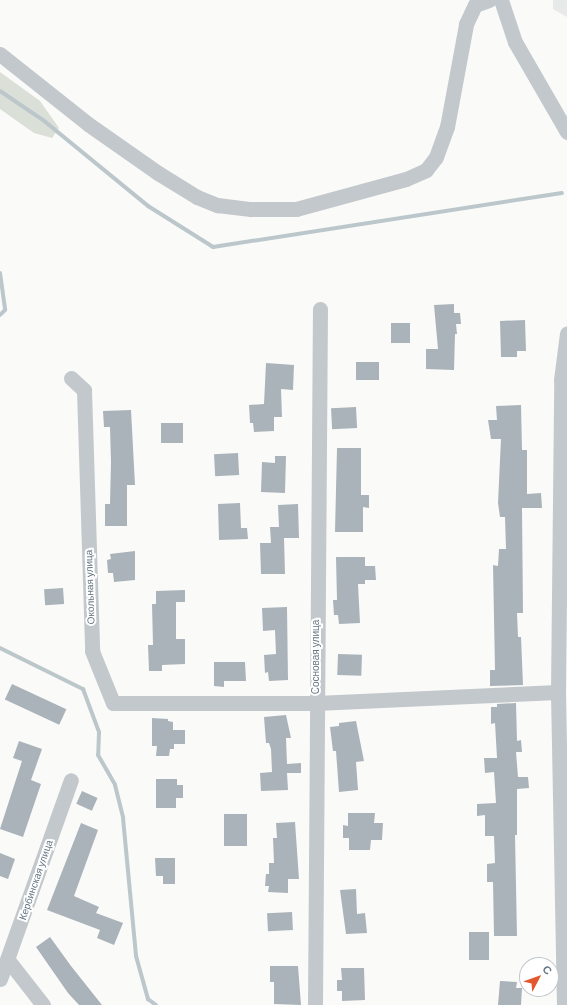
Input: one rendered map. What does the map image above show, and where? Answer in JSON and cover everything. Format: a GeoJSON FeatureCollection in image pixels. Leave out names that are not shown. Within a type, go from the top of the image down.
{"type":"FeatureCollection","features":[{"type":"Feature","properties":{"kind":"street"},"geometry":{"type":"LineString","coordinates":[[0,54],[88,124],[158,173],[197,197],[217,205],[251,209],[296,209],[406,179],[426,170],[436,158],[447,128],[466,24],[475,5],[490,0]]}},
{"type":"Feature","properties":{"kind":"street"},"geometry":{"type":"LineString","coordinates":[[501,0],[515,42],[567,132]]}},
{"type":"Feature","properties":{"kind":"street","name":"Сосновая улица"},"geometry":{"type":"LineString","coordinates":[[315,1005],[320,309]]}},
{"type":"Feature","properties":{"kind":"street"},"geometry":{"type":"LineString","coordinates":[[564,1005],[558,692],[564,379],[567,333]]}},
{"type":"Feature","properties":{"kind":"street","name":"Окольная улица"},"geometry":{"type":"LineString","coordinates":[[71,378],[84,390],[92,651],[113,703],[316,703]]}},
{"type":"Feature","properties":{"kind":"street"},"geometry":{"type":"LineString","coordinates":[[316,703],[558,692]]}},
{"type":"Feature","properties":{"kind":"street","name":"Кербинская улица"},"geometry":{"type":"LineString","coordinates":[[0,979],[8,960],[70,780]]}},
{"type":"Feature","properties":{"kind":"street"},"geometry":{"type":"LineString","coordinates":[[8,960],[43,1005]]}},
{"type":"Feature","properties":{"kind":"shaded area"},"geometry":{"type":"Polygon","coordinates":[[[553,0],[567,0],[567,17],[553,9],[553,0]]]}},
{"type":"Feature","properties":{"kind":"shaded area"},"geometry":{"type":"Polygon","coordinates":[[[0,72],[40,101],[59,128],[52,138],[34,133],[0,109],[0,72]]]}},
{"type":"Feature","properties":{"kind":"building"},"geometry":{"type":"Polygon","coordinates":[[[454,304],[454,313],[460,313],[461,324],[456,324],[457,334],[455,334],[454,370],[426,369],[426,349],[438,349],[434,305],[454,304]]]}},
{"type":"Feature","properties":{"kind":"building"},"geometry":{"type":"Polygon","coordinates":[[[525,320],[526,351],[517,351],[517,357],[501,357],[500,321],[525,320]]]}},
{"type":"Feature","properties":{"kind":"building"},"geometry":{"type":"Polygon","coordinates":[[[391,323],[410,323],[410,343],[391,343],[391,323]]]}},
{"type":"Feature","properties":{"kind":"building"},"geometry":{"type":"Polygon","coordinates":[[[356,362],[379,362],[379,380],[356,380],[356,362]]]}},
{"type":"Feature","properties":{"kind":"building"},"geometry":{"type":"Polygon","coordinates":[[[266,363],[294,365],[293,390],[281,389],[282,417],[274,417],[274,431],[254,432],[253,423],[250,423],[249,405],[264,404],[266,363]]]}},
{"type":"Feature","properties":{"kind":"building"},"geometry":{"type":"Polygon","coordinates":[[[521,405],[522,450],[527,450],[527,494],[541,493],[542,508],[522,508],[523,613],[517,613],[518,637],[521,637],[523,685],[490,686],[490,670],[495,670],[493,565],[498,566],[499,549],[506,549],[505,517],[500,517],[498,503],[501,439],[491,439],[488,420],[497,420],[496,406],[521,405]]]}},
{"type":"Feature","properties":{"kind":"building"},"geometry":{"type":"Polygon","coordinates":[[[356,407],[357,428],[332,429],[331,408],[356,407]]]}},
{"type":"Feature","properties":{"kind":"building"},"geometry":{"type":"Polygon","coordinates":[[[131,410],[135,485],[127,485],[127,526],[105,526],[105,504],[110,504],[111,462],[110,427],[104,427],[103,411],[131,410]]]}},
{"type":"Feature","properties":{"kind":"building"},"geometry":{"type":"Polygon","coordinates":[[[161,423],[183,423],[183,443],[161,443],[161,423]]]}},
{"type":"Feature","properties":{"kind":"building"},"geometry":{"type":"Polygon","coordinates":[[[337,448],[361,448],[361,495],[369,495],[369,508],[363,507],[363,532],[335,532],[337,448]]]}},
{"type":"Feature","properties":{"kind":"building"},"geometry":{"type":"Polygon","coordinates":[[[238,453],[239,475],[215,476],[214,454],[238,453]]]}},
{"type":"Feature","properties":{"kind":"building"},"geometry":{"type":"Polygon","coordinates":[[[275,456],[286,456],[285,493],[261,492],[262,462],[275,463],[275,456]]]}},
{"type":"Feature","properties":{"kind":"building"},"geometry":{"type":"Polygon","coordinates":[[[240,503],[241,528],[247,528],[248,539],[219,540],[218,504],[240,503]]]}},
{"type":"Feature","properties":{"kind":"building"},"geometry":{"type":"Polygon","coordinates":[[[298,504],[299,538],[284,538],[285,574],[261,574],[260,543],[271,543],[270,527],[279,527],[278,505],[298,504]]]}},
{"type":"Feature","properties":{"kind":"building"},"geometry":{"type":"Polygon","coordinates":[[[135,551],[135,580],[114,582],[113,573],[108,573],[107,560],[111,559],[110,554],[135,551]]]}},
{"type":"Feature","properties":{"kind":"building"},"geometry":{"type":"Polygon","coordinates":[[[336,557],[365,557],[365,566],[375,566],[376,580],[365,580],[365,584],[358,584],[360,623],[339,624],[338,615],[334,615],[333,600],[337,600],[336,557]]]}},
{"type":"Feature","properties":{"kind":"building"},"geometry":{"type":"Polygon","coordinates":[[[63,588],[64,604],[45,605],[44,589],[63,588]]]}},
{"type":"Feature","properties":{"kind":"building"},"geometry":{"type":"Polygon","coordinates":[[[185,590],[185,602],[176,602],[176,639],[185,639],[185,664],[162,665],[162,671],[149,671],[148,645],[153,645],[152,604],[156,604],[156,591],[185,590]]]}},
{"type":"Feature","properties":{"kind":"building"},"geometry":{"type":"Polygon","coordinates":[[[287,607],[288,680],[269,681],[268,672],[265,673],[264,655],[276,654],[275,630],[263,631],[262,608],[287,607]]]}},
{"type":"Feature","properties":{"kind":"building"},"geometry":{"type":"Polygon","coordinates":[[[338,654],[362,655],[361,676],[337,675],[338,654]]]}},
{"type":"Feature","properties":{"kind":"building"},"geometry":{"type":"Polygon","coordinates":[[[214,662],[245,662],[246,681],[224,681],[224,687],[214,686],[214,662]]]}},
{"type":"Feature","properties":{"kind":"building"},"geometry":{"type":"Polygon","coordinates":[[[12,684],[66,709],[59,725],[5,699],[12,684]]]}},
{"type":"Feature","properties":{"kind":"building"},"geometry":{"type":"Polygon","coordinates":[[[516,703],[517,741],[521,740],[522,752],[516,752],[518,777],[528,777],[529,788],[517,789],[517,835],[515,835],[517,936],[494,936],[493,882],[487,882],[487,864],[495,863],[494,836],[485,836],[485,815],[477,816],[477,804],[496,803],[494,772],[485,773],[484,758],[497,758],[495,723],[491,724],[491,707],[497,707],[497,704],[516,703]]]}},
{"type":"Feature","properties":{"kind":"building"},"geometry":{"type":"Polygon","coordinates":[[[286,715],[291,738],[286,738],[287,764],[301,763],[301,773],[287,773],[288,790],[261,791],[260,773],[272,772],[271,749],[269,743],[266,743],[264,717],[286,715]]]}},
{"type":"Feature","properties":{"kind":"building"},"geometry":{"type":"Polygon","coordinates":[[[152,718],[168,719],[168,721],[173,722],[173,730],[185,730],[185,744],[174,744],[174,749],[170,749],[169,756],[156,756],[157,746],[152,746],[152,718]]]}},
{"type":"Feature","properties":{"kind":"building"},"geometry":{"type":"Polygon","coordinates":[[[356,721],[364,761],[356,762],[358,790],[339,792],[336,751],[333,751],[330,727],[339,726],[339,723],[356,721]]]}},
{"type":"Feature","properties":{"kind":"building"},"geometry":{"type":"Polygon","coordinates":[[[19,741],[42,749],[31,780],[41,784],[23,837],[0,829],[22,761],[13,758],[19,741]]]}},
{"type":"Feature","properties":{"kind":"building"},"geometry":{"type":"Polygon","coordinates":[[[156,779],[177,779],[177,785],[183,785],[183,798],[176,798],[176,808],[156,808],[156,779]]]}},
{"type":"Feature","properties":{"kind":"building"},"geometry":{"type":"Polygon","coordinates":[[[82,791],[98,798],[92,811],[76,804],[82,791]]]}},
{"type":"Feature","properties":{"kind":"building"},"geometry":{"type":"Polygon","coordinates":[[[348,813],[375,813],[374,823],[383,823],[382,840],[371,840],[370,850],[349,850],[349,838],[343,838],[343,825],[348,826],[348,813]]]}},
{"type":"Feature","properties":{"kind":"building"},"geometry":{"type":"Polygon","coordinates":[[[224,814],[247,814],[247,846],[224,846],[224,814]]]}},
{"type":"Feature","properties":{"kind":"building"},"geometry":{"type":"Polygon","coordinates":[[[295,822],[299,879],[288,879],[288,893],[268,892],[269,886],[265,886],[266,874],[269,874],[269,863],[274,863],[273,838],[277,838],[276,823],[295,822]]]}},
{"type":"Feature","properties":{"kind":"building"},"geometry":{"type":"Polygon","coordinates":[[[81,823],[98,830],[74,896],[99,907],[96,913],[123,923],[114,945],[97,938],[100,930],[47,910],[81,823]]]}},
{"type":"Feature","properties":{"kind":"building"},"geometry":{"type":"Polygon","coordinates":[[[0,853],[15,859],[8,879],[0,876],[0,853]]]}},
{"type":"Feature","properties":{"kind":"building"},"geometry":{"type":"Polygon","coordinates":[[[155,858],[175,858],[175,884],[163,884],[163,876],[156,876],[155,858]]]}},
{"type":"Feature","properties":{"kind":"building"},"geometry":{"type":"Polygon","coordinates":[[[356,889],[357,914],[365,913],[367,933],[346,934],[340,890],[356,889]]]}},
{"type":"Feature","properties":{"kind":"building"},"geometry":{"type":"Polygon","coordinates":[[[292,912],[293,930],[268,931],[267,913],[292,912]]]}},
{"type":"Feature","properties":{"kind":"building"},"geometry":{"type":"Polygon","coordinates":[[[469,932],[489,932],[489,960],[469,960],[469,932]]]}},
{"type":"Feature","properties":{"kind":"building"},"geometry":{"type":"Polygon","coordinates":[[[50,937],[102,1005],[79,1005],[68,993],[36,947],[50,937]]]}},
{"type":"Feature","properties":{"kind":"building"},"geometry":{"type":"Polygon","coordinates":[[[270,966],[298,966],[301,1005],[274,1004],[274,982],[270,982],[270,966]]]}},
{"type":"Feature","properties":{"kind":"building"},"geometry":{"type":"Polygon","coordinates":[[[341,968],[364,968],[365,1000],[342,1001],[342,991],[337,991],[337,980],[342,980],[341,968]]]}},
{"type":"Feature","properties":{"kind":"building"},"geometry":{"type":"Polygon","coordinates":[[[500,981],[517,982],[516,988],[519,988],[519,997],[521,997],[521,1005],[498,1005],[500,981]]]}},
{"type":"Feature","properties":{"kind":"waterway"},"geometry":{"type":"LineString","coordinates":[[0,91],[43,120],[148,206],[213,247],[562,193]]}},
{"type":"Feature","properties":{"kind":"waterway"},"geometry":{"type":"LineString","coordinates":[[0,273],[5,310],[0,315]]}},
{"type":"Feature","properties":{"kind":"waterway"},"geometry":{"type":"LineString","coordinates":[[0,648],[83,689],[99,732],[98,755],[115,785],[123,818],[136,956],[148,999],[156,1005]]}}]}
